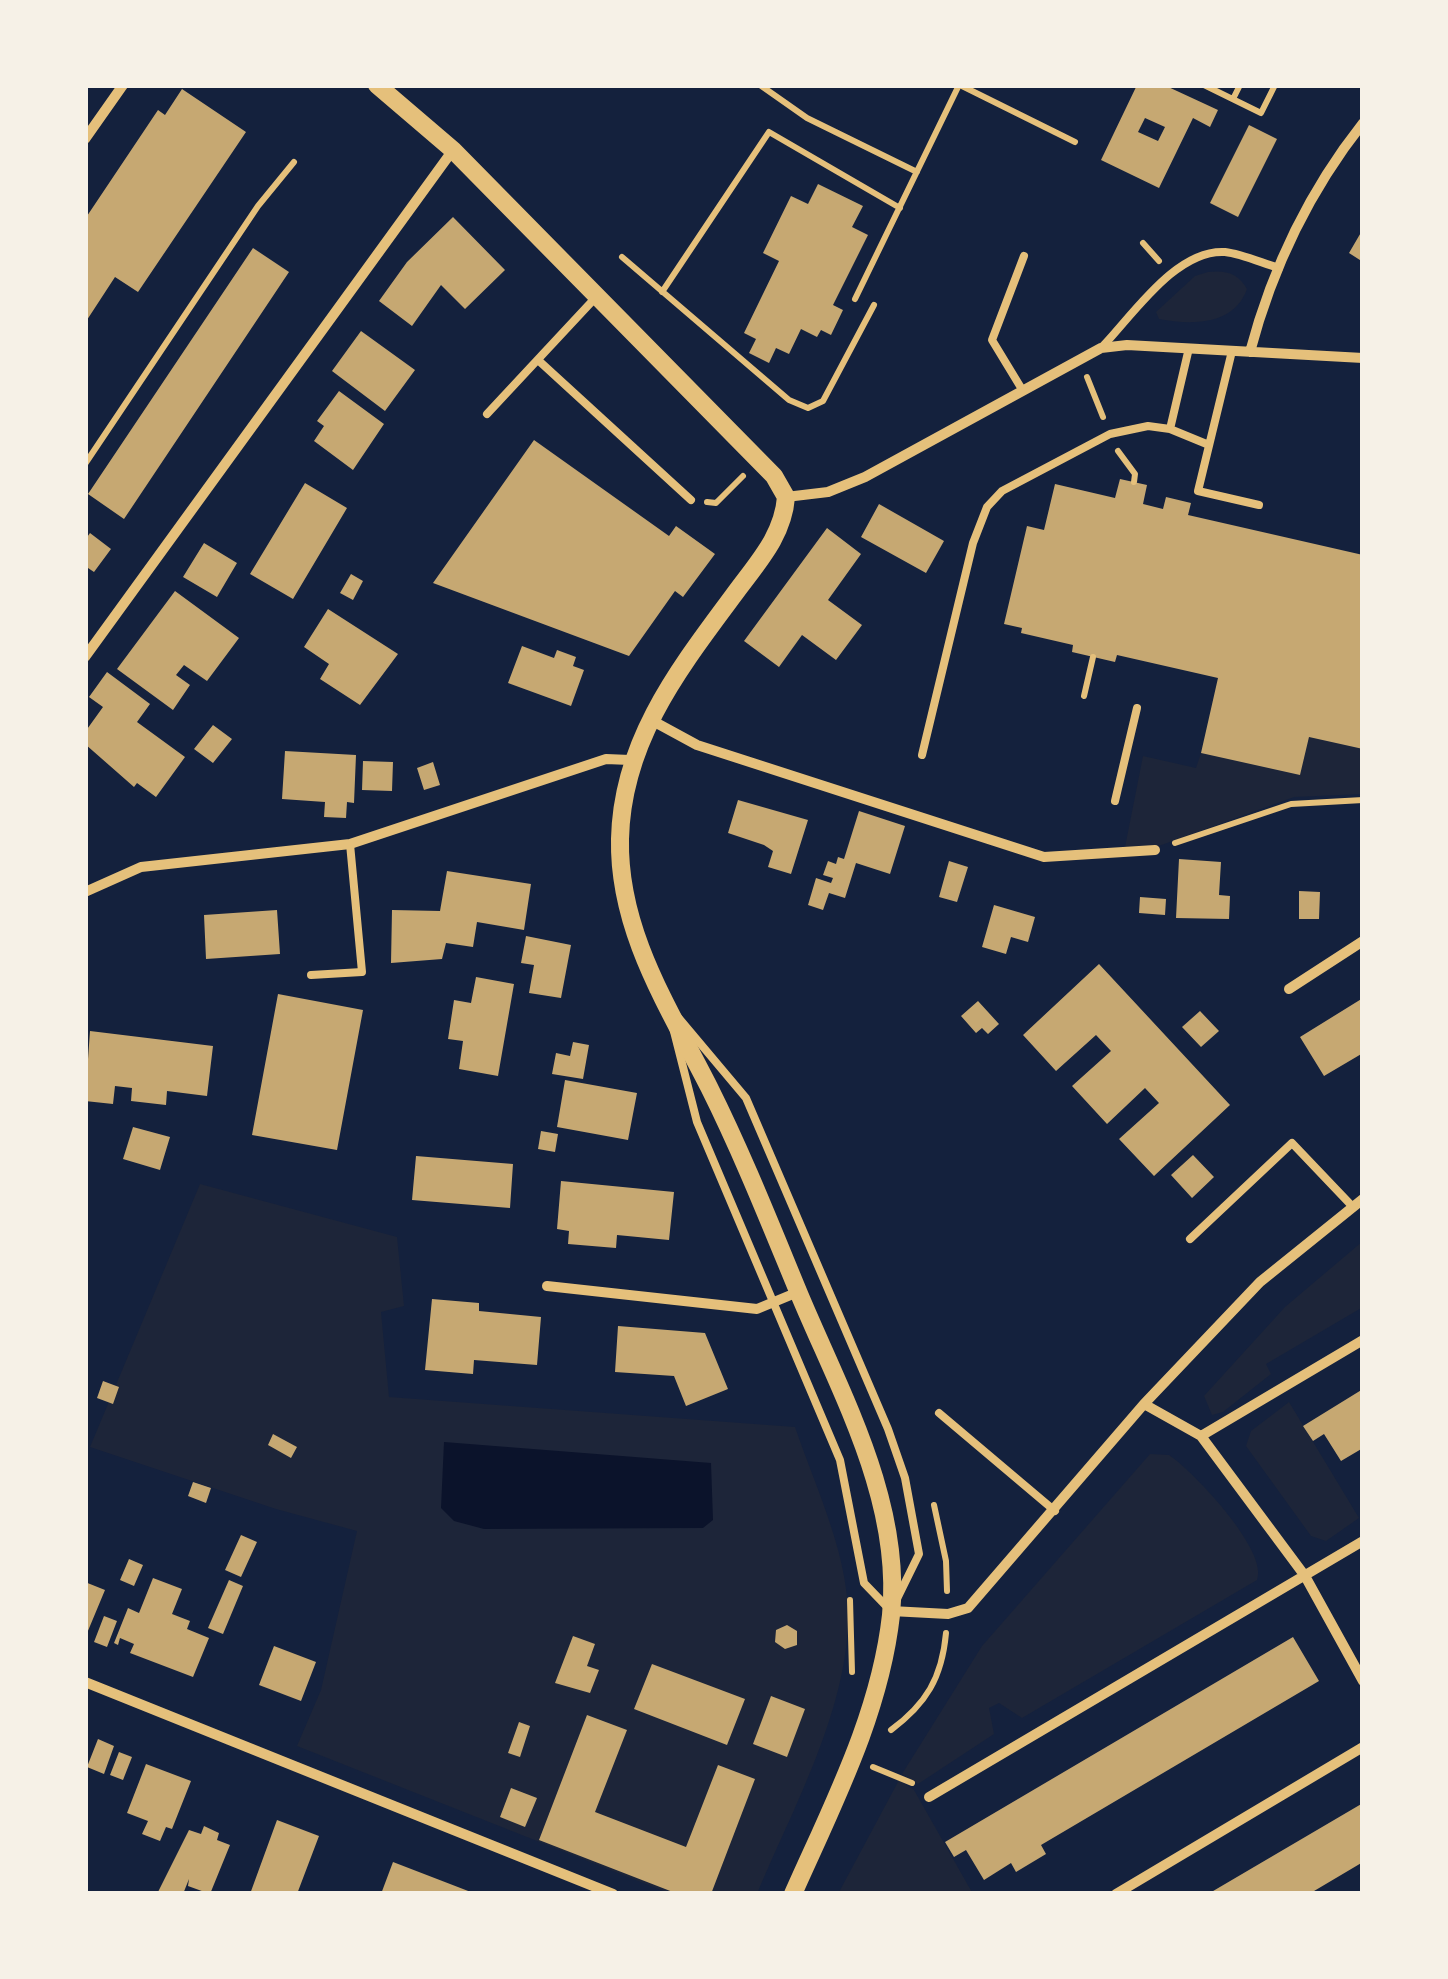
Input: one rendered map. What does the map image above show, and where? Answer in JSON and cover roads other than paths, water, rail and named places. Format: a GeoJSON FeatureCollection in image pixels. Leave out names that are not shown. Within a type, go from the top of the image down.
{"type":"FeatureCollection","features":[{"type":"Feature","properties":{"kind":"street"},"geometry":{"type":"LineString","coordinates":[[85,139],[123,85]]}},
{"type":"Feature","properties":{"kind":"street"},"geometry":{"type":"LineString","coordinates":[[377,85],[454,150],[780,482],[786,497],[776,536],[680,668],[630,760],[620,840],[624,887],[639,946],[743,1156],[877,1482],[887,1532],[891,1611],[882,1670],[854,1758],[794,1894]]}},
{"type":"Feature","properties":{"kind":"street"},"geometry":{"type":"LineString","coordinates":[[1250,352],[1279,268],[1321,178],[1363,123]]}},
{"type":"Feature","properties":{"kind":"street"},"geometry":{"type":"LineString","coordinates":[[85,657],[454,150]]}},
{"type":"Feature","properties":{"kind":"street"},"geometry":{"type":"LineString","coordinates":[[786,497],[828,492],[854,482],[1100,348],[1189,348],[1363,358]]}},
{"type":"Feature","properties":{"kind":"street"},"geometry":{"type":"LineString","coordinates":[[650,719],[717,752],[749,758],[1044,857],[1155,850]]}},
{"type":"Feature","properties":{"kind":"street"},"geometry":{"type":"LineString","coordinates":[[85,891],[141,866],[350,844],[606,759],[630,760]]}},
{"type":"Feature","properties":{"kind":"street"},"geometry":{"type":"LineString","coordinates":[[1290,989],[1363,941]]}},
{"type":"Feature","properties":{"kind":"street"},"geometry":{"type":"LineString","coordinates":[[891,1611],[948,1614],[968,1608],[1144,1404],[1260,1282],[1363,1199]]}},
{"type":"Feature","properties":{"kind":"street"},"geometry":{"type":"LineString","coordinates":[[547,1286],[757,1309],[798,1292]]}},
{"type":"Feature","properties":{"kind":"street"},"geometry":{"type":"LineString","coordinates":[[1201,1436],[1363,1340]]}},
{"type":"Feature","properties":{"kind":"street"},"geometry":{"type":"LineString","coordinates":[[1144,1404],[1201,1436],[1305,1576],[1363,1680]]}},
{"type":"Feature","properties":{"kind":"street"},"geometry":{"type":"LineString","coordinates":[[929,1797],[1363,1542]]}},
{"type":"Feature","properties":{"kind":"street"},"geometry":{"type":"LineString","coordinates":[[85,1682],[613,1894]]}},
{"type":"Feature","properties":{"kind":"street"},"geometry":{"type":"LineString","coordinates":[[1116,1894],[1363,1746]]}},
{"type":"Feature","properties":{"kind":"lane"},"geometry":{"type":"LineString","coordinates":[[1100,348],[1173,275],[1203,255],[1227,252],[1279,268]]}},
{"type":"Feature","properties":{"kind":"lane"},"geometry":{"type":"LineString","coordinates":[[1023,391],[992,340],[1024,256]]}},
{"type":"Feature","properties":{"kind":"lane"},"geometry":{"type":"LineString","coordinates":[[487,414],[597,296]]}},
{"type":"Feature","properties":{"kind":"lane"},"geometry":{"type":"LineString","coordinates":[[1170,429],[1189,348]]}},
{"type":"Feature","properties":{"kind":"lane"},"geometry":{"type":"LineString","coordinates":[[1232,350],[1198,491],[1259,505]]}},
{"type":"Feature","properties":{"kind":"lane"},"geometry":{"type":"LineString","coordinates":[[538,360],[691,500]]}},
{"type":"Feature","properties":{"kind":"lane"},"geometry":{"type":"LineString","coordinates":[[922,756],[973,543],[987,508],[1002,492],[1110,434],[1148,426],[1170,429],[1209,445]]}},
{"type":"Feature","properties":{"kind":"lane"},"geometry":{"type":"LineString","coordinates":[[1115,800],[1136,708]]}},
{"type":"Feature","properties":{"kind":"lane"},"geometry":{"type":"LineString","coordinates":[[310,975],[362,972],[350,844]]}},
{"type":"Feature","properties":{"kind":"lane"},"geometry":{"type":"LineString","coordinates":[[667,1004],[746,1098],[888,1429],[905,1478],[919,1554],[891,1611],[864,1583],[840,1460],[697,1122],[667,1004]]}},
{"type":"Feature","properties":{"kind":"lane"},"geometry":{"type":"LineString","coordinates":[[1190,1239],[1292,1143],[1352,1206]]}},
{"type":"Feature","properties":{"kind":"lane"},"geometry":{"type":"LineString","coordinates":[[939,1413],[1055,1511]]}}]}
